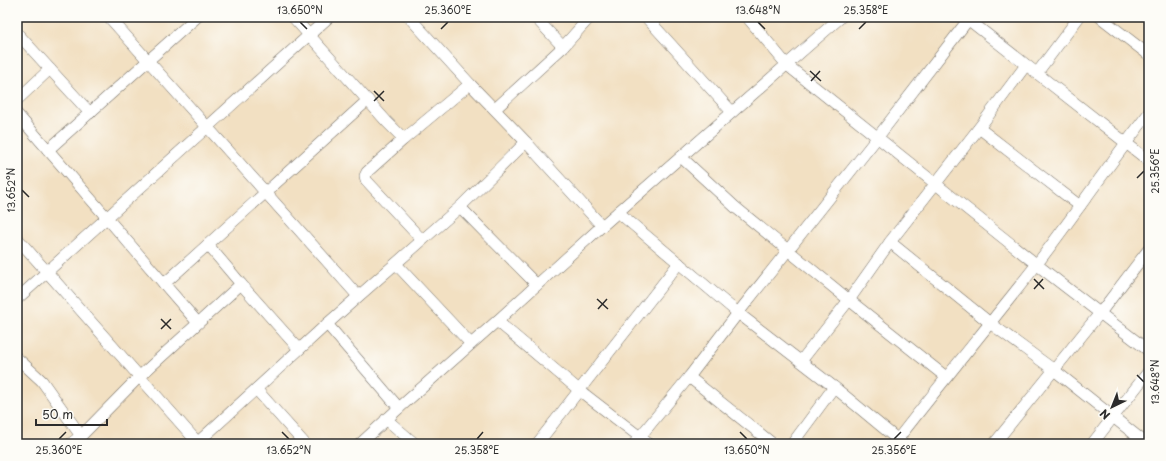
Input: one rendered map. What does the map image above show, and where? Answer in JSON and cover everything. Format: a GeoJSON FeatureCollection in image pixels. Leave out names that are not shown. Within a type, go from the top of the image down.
{"type":"FeatureCollection","features":[{"type":"Feature","properties":{"kind":"street"},"geometry":{"type":"LineString","coordinates":[[109,17],[358,296]]}},
{"type":"Feature","properties":{"kind":"street"},"geometry":{"type":"LineString","coordinates":[[48,150],[197,17]]}},
{"type":"Feature","properties":{"kind":"street"},"geometry":{"type":"LineString","coordinates":[[293,17],[404,139]]}},
{"type":"Feature","properties":{"kind":"street"},"geometry":{"type":"LineString","coordinates":[[17,299],[329,17]]}},
{"type":"Feature","properties":{"kind":"street"},"geometry":{"type":"LineString","coordinates":[[409,17],[602,226]]}},
{"type":"Feature","properties":{"kind":"street"},"geometry":{"type":"LineString","coordinates":[[535,17],[562,47]]}},
{"type":"Feature","properties":{"kind":"street"},"geometry":{"type":"LineString","coordinates":[[495,109],[562,47],[590,17]]}},
{"type":"Feature","properties":{"kind":"street"},"geometry":{"type":"LineString","coordinates":[[646,17],[732,112]]}},
{"type":"Feature","properties":{"kind":"street"},"geometry":{"type":"LineString","coordinates":[[747,17],[787,65],[1036,264],[1149,351]]}},
{"type":"Feature","properties":{"kind":"street"},"geometry":{"type":"LineString","coordinates":[[360,444],[602,226],[841,17]]}},
{"type":"Feature","properties":{"kind":"street"},"geometry":{"type":"LineString","coordinates":[[1037,74],[1079,17]]}},
{"type":"Feature","properties":{"kind":"street"},"geometry":{"type":"LineString","coordinates":[[1100,17],[1149,55]]}},
{"type":"Feature","properties":{"kind":"street"},"geometry":{"type":"LineString","coordinates":[[637,440],[689,377],[787,250],[877,138],[966,18],[1149,161]]}},
{"type":"Feature","properties":{"kind":"street"},"geometry":{"type":"LineString","coordinates":[[17,33],[90,113]]}},
{"type":"Feature","properties":{"kind":"street"},"geometry":{"type":"LineString","coordinates":[[801,361],[849,300],[890,242],[1026,65]]}},
{"type":"Feature","properties":{"kind":"street"},"geometry":{"type":"LineString","coordinates":[[17,100],[50,69]]}},
{"type":"Feature","properties":{"kind":"street"},"geometry":{"type":"LineString","coordinates":[[422,240],[366,180],[365,176],[367,172],[404,139],[470,84]]}},
{"type":"Feature","properties":{"kind":"street"},"geometry":{"type":"LineString","coordinates":[[164,284],[368,100]]}},
{"type":"Feature","properties":{"kind":"street"},"geometry":{"type":"LineString","coordinates":[[618,212],[738,313],[834,387],[899,442],[946,377],[1036,264],[1149,113]]}},
{"type":"Feature","properties":{"kind":"street"},"geometry":{"type":"LineString","coordinates":[[17,114],[198,323]]}},
{"type":"Feature","properties":{"kind":"street"},"geometry":{"type":"LineString","coordinates":[[979,128],[1080,206]]}},
{"type":"Feature","properties":{"kind":"street"},"geometry":{"type":"LineString","coordinates":[[17,238],[197,444],[299,349],[460,207],[526,142]]}},
{"type":"Feature","properties":{"kind":"street"},"geometry":{"type":"LineString","coordinates":[[681,157],[735,207],[946,377]]}},
{"type":"Feature","properties":{"kind":"street"},"geometry":{"type":"LineString","coordinates":[[460,207],[537,285]]}},
{"type":"Feature","properties":{"kind":"street"},"geometry":{"type":"LineString","coordinates":[[890,242],[990,323],[1054,370],[1147,444]]}},
{"type":"Feature","properties":{"kind":"street"},"geometry":{"type":"LineString","coordinates":[[208,245],[299,349]]}},
{"type":"Feature","properties":{"kind":"street"},"geometry":{"type":"LineString","coordinates":[[994,444],[1100,313],[1149,249]]}},
{"type":"Feature","properties":{"kind":"street"},"geometry":{"type":"LineString","coordinates":[[537,444],[679,262]]}},
{"type":"Feature","properties":{"kind":"street"},"geometry":{"type":"LineString","coordinates":[[396,264],[471,344]]}},
{"type":"Feature","properties":{"kind":"street"},"geometry":{"type":"LineString","coordinates":[[70,444],[81,436],[139,377],[241,284]]}},
{"type":"Feature","properties":{"kind":"street"},"geometry":{"type":"LineString","coordinates":[[497,321],[637,440],[649,444]]}},
{"type":"Feature","properties":{"kind":"street"},"geometry":{"type":"LineString","coordinates":[[327,324],[399,408]]}},
{"type":"Feature","properties":{"kind":"street"},"geometry":{"type":"LineString","coordinates":[[17,358],[42,380],[81,436]]}},
{"type":"Feature","properties":{"kind":"street"},"geometry":{"type":"LineString","coordinates":[[1092,444],[1149,371]]}},
{"type":"Feature","properties":{"kind":"street"},"geometry":{"type":"LineString","coordinates":[[689,377],[773,444]]}},
{"type":"Feature","properties":{"kind":"street"},"geometry":{"type":"LineString","coordinates":[[792,444],[834,387]]}},
{"type":"Feature","properties":{"kind":"street"},"geometry":{"type":"LineString","coordinates":[[256,389],[305,444]]}},
{"type":"Feature","properties":{"kind":"street"},"geometry":{"type":"LineString","coordinates":[[386,419],[415,444]]}}]}
